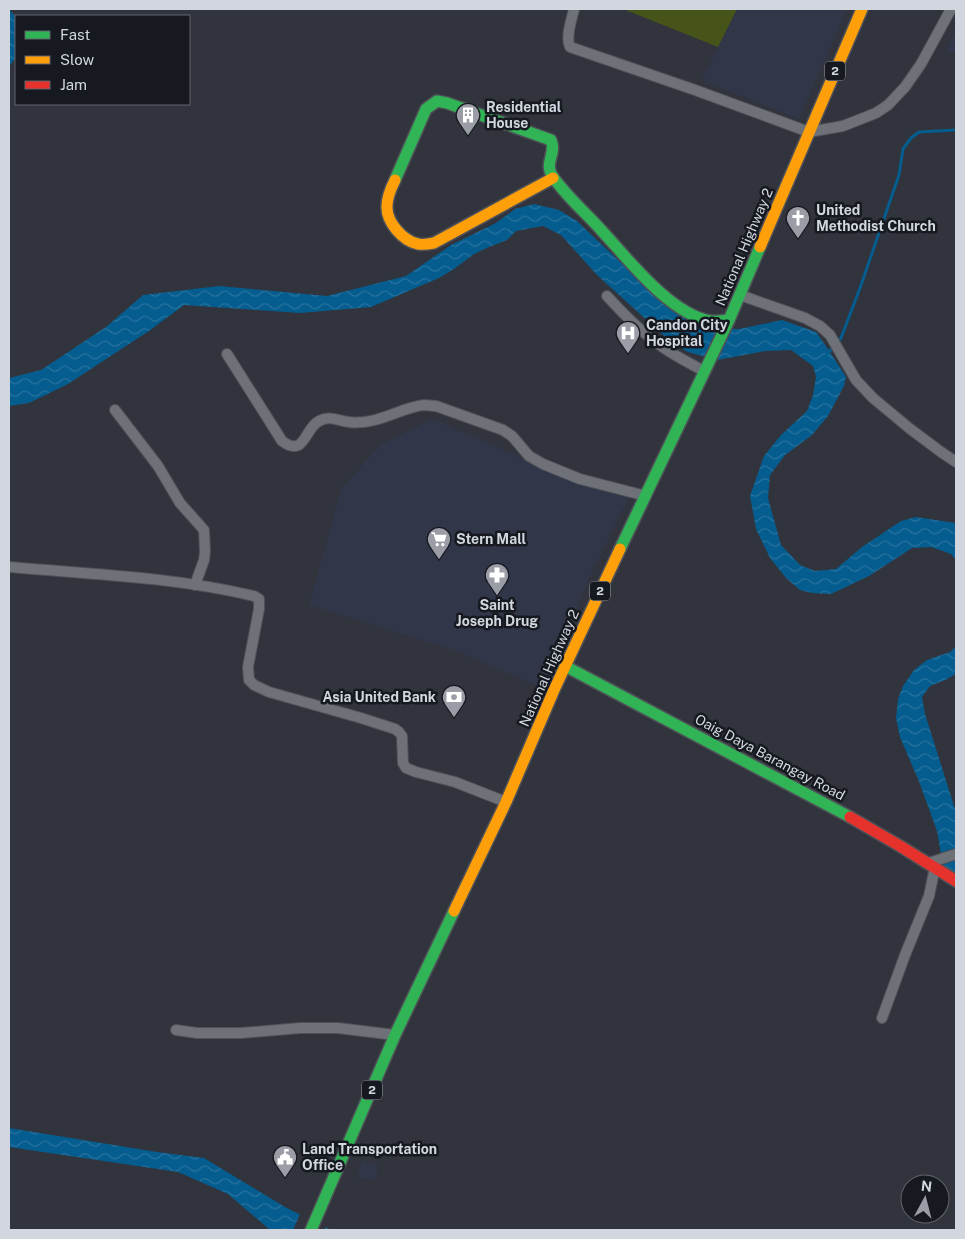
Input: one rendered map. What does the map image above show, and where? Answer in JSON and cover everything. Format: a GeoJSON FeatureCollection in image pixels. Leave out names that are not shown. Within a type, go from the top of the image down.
{"type":"FeatureCollection","features":[{"type":"Feature","properties":{"kind":"main road","name":"National Highway 2"},"geometry":{"type":"LineString","coordinates":[[311,1230],[395,1035],[506,802],[565,666],[615,558],[728,323],[862,9]]}},
{"type":"Feature","properties":{"kind":"main road"},"geometry":{"type":"LineString","coordinates":[[553,178],[434,243],[416,243],[410,240],[391,221],[387,212],[386,202],[391,188],[426,109],[437,101],[447,103],[551,140],[553,152],[549,164],[553,178],[627,259],[668,300],[682,309],[708,320],[728,323]]}},
{"type":"Feature","properties":{"kind":"main road","name":"Oaig Daya Barangay Road"},"geometry":{"type":"LineString","coordinates":[[565,666],[935,863],[956,881]]}},
{"type":"Feature","properties":{"kind":"street"},"geometry":{"type":"LineString","coordinates":[[574,9],[568,37],[570,47],[809,132],[842,126],[876,113],[888,105],[905,87],[921,64],[952,9]]}},
{"type":"Feature","properties":{"kind":"street"},"geometry":{"type":"LineString","coordinates":[[740,295],[805,318],[820,326],[830,335],[856,380],[873,398],[909,428],[956,462]]}},
{"type":"Feature","properties":{"kind":"street"},"geometry":{"type":"LineString","coordinates":[[607,296],[649,338],[671,353],[706,367]]}},
{"type":"Feature","properties":{"kind":"street"},"geometry":{"type":"LineString","coordinates":[[227,354],[282,441],[289,446],[295,446],[304,441],[314,424],[320,420],[330,418],[347,422],[367,422],[425,405],[436,406],[503,430],[512,436],[529,456],[542,464],[580,479],[646,496]]}},
{"type":"Feature","properties":{"kind":"street"},"geometry":{"type":"LineString","coordinates":[[115,410],[158,466],[180,503],[204,530],[204,560],[195,585]]}},
{"type":"Feature","properties":{"kind":"street"},"geometry":{"type":"LineString","coordinates":[[9,567],[145,578],[254,596],[259,599],[260,609],[248,667],[249,680],[254,685],[269,692],[384,724],[395,729],[402,736],[402,764],[406,768],[455,782],[506,802]]}},
{"type":"Feature","properties":{"kind":"street"},"geometry":{"type":"LineString","coordinates":[[882,1018],[929,896],[935,863],[956,854]]}},
{"type":"Feature","properties":{"kind":"street"},"geometry":{"type":"LineString","coordinates":[[176,1030],[241,1033],[300,1028],[338,1028],[395,1035]]}},
{"type":"Feature","properties":{"kind":"shaded area"},"geometry":{"type":"Polygon","coordinates":[[[738,9],[847,9],[799,119],[701,80],[738,9]]]}},
{"type":"Feature","properties":{"kind":"shaded area"},"geometry":{"type":"Polygon","coordinates":[[[956,30],[956,54],[946,51],[956,30]]]}},
{"type":"Feature","properties":{"kind":"shaded area","name":"Stern Mall"},"geometry":{"type":"Polygon","coordinates":[[[433,419],[526,460],[629,497],[589,578],[541,688],[460,652],[309,605],[341,490],[379,446],[433,419]]]}},
{"type":"Feature","properties":{"kind":"shaded area"},"geometry":{"type":"Polygon","coordinates":[[[362,1161],[378,1164],[376,1180],[357,1178],[362,1161]]]}},
{"type":"Feature","properties":{"kind":"green space"},"geometry":{"type":"Polygon","coordinates":[[[623,9],[737,9],[718,47],[623,9]]]}},
{"type":"Feature","properties":{"kind":"water"},"geometry":{"type":"Polygon","coordinates":[[[9,9],[15,16],[15,58],[9,67],[9,9]]]}},
{"type":"Feature","properties":{"kind":"water"},"geometry":{"type":"Polygon","coordinates":[[[534,204],[559,210],[577,221],[634,275],[705,328],[739,329],[782,320],[816,332],[846,377],[844,386],[828,416],[812,435],[785,455],[770,475],[768,498],[781,545],[800,565],[815,571],[836,569],[862,547],[901,521],[916,517],[956,523],[956,560],[951,554],[931,547],[912,548],[869,576],[831,594],[800,590],[786,578],[770,558],[756,529],[750,496],[764,456],[781,435],[807,411],[813,395],[816,377],[813,366],[791,350],[766,351],[717,360],[688,352],[672,343],[597,275],[561,235],[543,226],[516,231],[507,240],[474,254],[439,278],[371,307],[300,313],[184,305],[149,331],[68,384],[29,403],[9,406],[9,378],[41,370],[106,327],[143,295],[219,286],[327,296],[406,276],[451,245],[496,223],[515,209],[534,204]]]}},
{"type":"Feature","properties":{"kind":"water"},"geometry":{"type":"Polygon","coordinates":[[[956,646],[956,674],[930,686],[922,697],[925,714],[956,812],[956,877],[943,865],[937,831],[900,737],[896,718],[898,699],[903,686],[914,670],[927,660],[950,652],[956,646]]]}},
{"type":"Feature","properties":{"kind":"water"},"geometry":{"type":"Polygon","coordinates":[[[9,1128],[204,1158],[285,1207],[331,1230],[270,1230],[228,1194],[178,1172],[9,1147],[9,1128]]]}},
{"type":"Feature","properties":{"kind":"pier"},"geometry":{"type":"Polygon","coordinates":[[[301,1212],[327,1225],[324,1230],[293,1230],[301,1212]]]}},
{"type":"Feature","properties":{"kind":"waterway"},"geometry":{"type":"LineString","coordinates":[[827,354],[841,338],[860,288],[899,175],[903,149],[911,138],[919,132],[956,130]]}},
{"type":"Feature","properties":{"kind":"traffic: fast"},"geometry":{"type":"LineString","coordinates":[[395,180],[426,109],[437,101],[551,140],[552,150],[549,167],[553,177],[637,270],[665,297],[680,308],[710,321],[729,320]]}},
{"type":"Feature","properties":{"kind":"traffic: fast"},"geometry":{"type":"LineString","coordinates":[[620,549],[729,320],[760,247]]}},
{"type":"Feature","properties":{"kind":"traffic: fast"},"geometry":{"type":"LineString","coordinates":[[565,666],[850,817]]}},
{"type":"Feature","properties":{"kind":"traffic: fast"},"geometry":{"type":"LineString","coordinates":[[311,1230],[395,1035],[454,911]]}},
{"type":"Feature","properties":{"kind":"traffic: slow"},"geometry":{"type":"LineString","coordinates":[[760,247],[862,9]]}},
{"type":"Feature","properties":{"kind":"traffic: slow"},"geometry":{"type":"LineString","coordinates":[[395,180],[387,203],[389,218],[401,235],[412,242],[424,244],[434,243],[553,178]]}},
{"type":"Feature","properties":{"kind":"traffic: slow"},"geometry":{"type":"LineString","coordinates":[[454,911],[506,802],[554,690],[620,549]]}},
{"type":"Feature","properties":{"kind":"traffic: jam"},"geometry":{"type":"LineString","coordinates":[[850,817],[956,881]]}},
{"type":"Feature","properties":{"kind":"place","name":"Residential House"},"geometry":{"type":"Point","coordinates":[468,136]}},
{"type":"Feature","properties":{"kind":"place","name":"United Methodist Church"},"geometry":{"type":"Point","coordinates":[798,239]}},
{"type":"Feature","properties":{"kind":"place","name":"Candon City Hospital"},"geometry":{"type":"Point","coordinates":[628,354]}},
{"type":"Feature","properties":{"kind":"place","name":"Stern Mall"},"geometry":{"type":"Point","coordinates":[439,560]}},
{"type":"Feature","properties":{"kind":"place","name":"Saint Joseph Drug"},"geometry":{"type":"Point","coordinates":[497,596]}},
{"type":"Feature","properties":{"kind":"place","name":"Asia United Bank"},"geometry":{"type":"Point","coordinates":[454,718]}},
{"type":"Feature","properties":{"kind":"place","name":"Land Transportation Office"},"geometry":{"type":"Point","coordinates":[285,1178]}}]}
